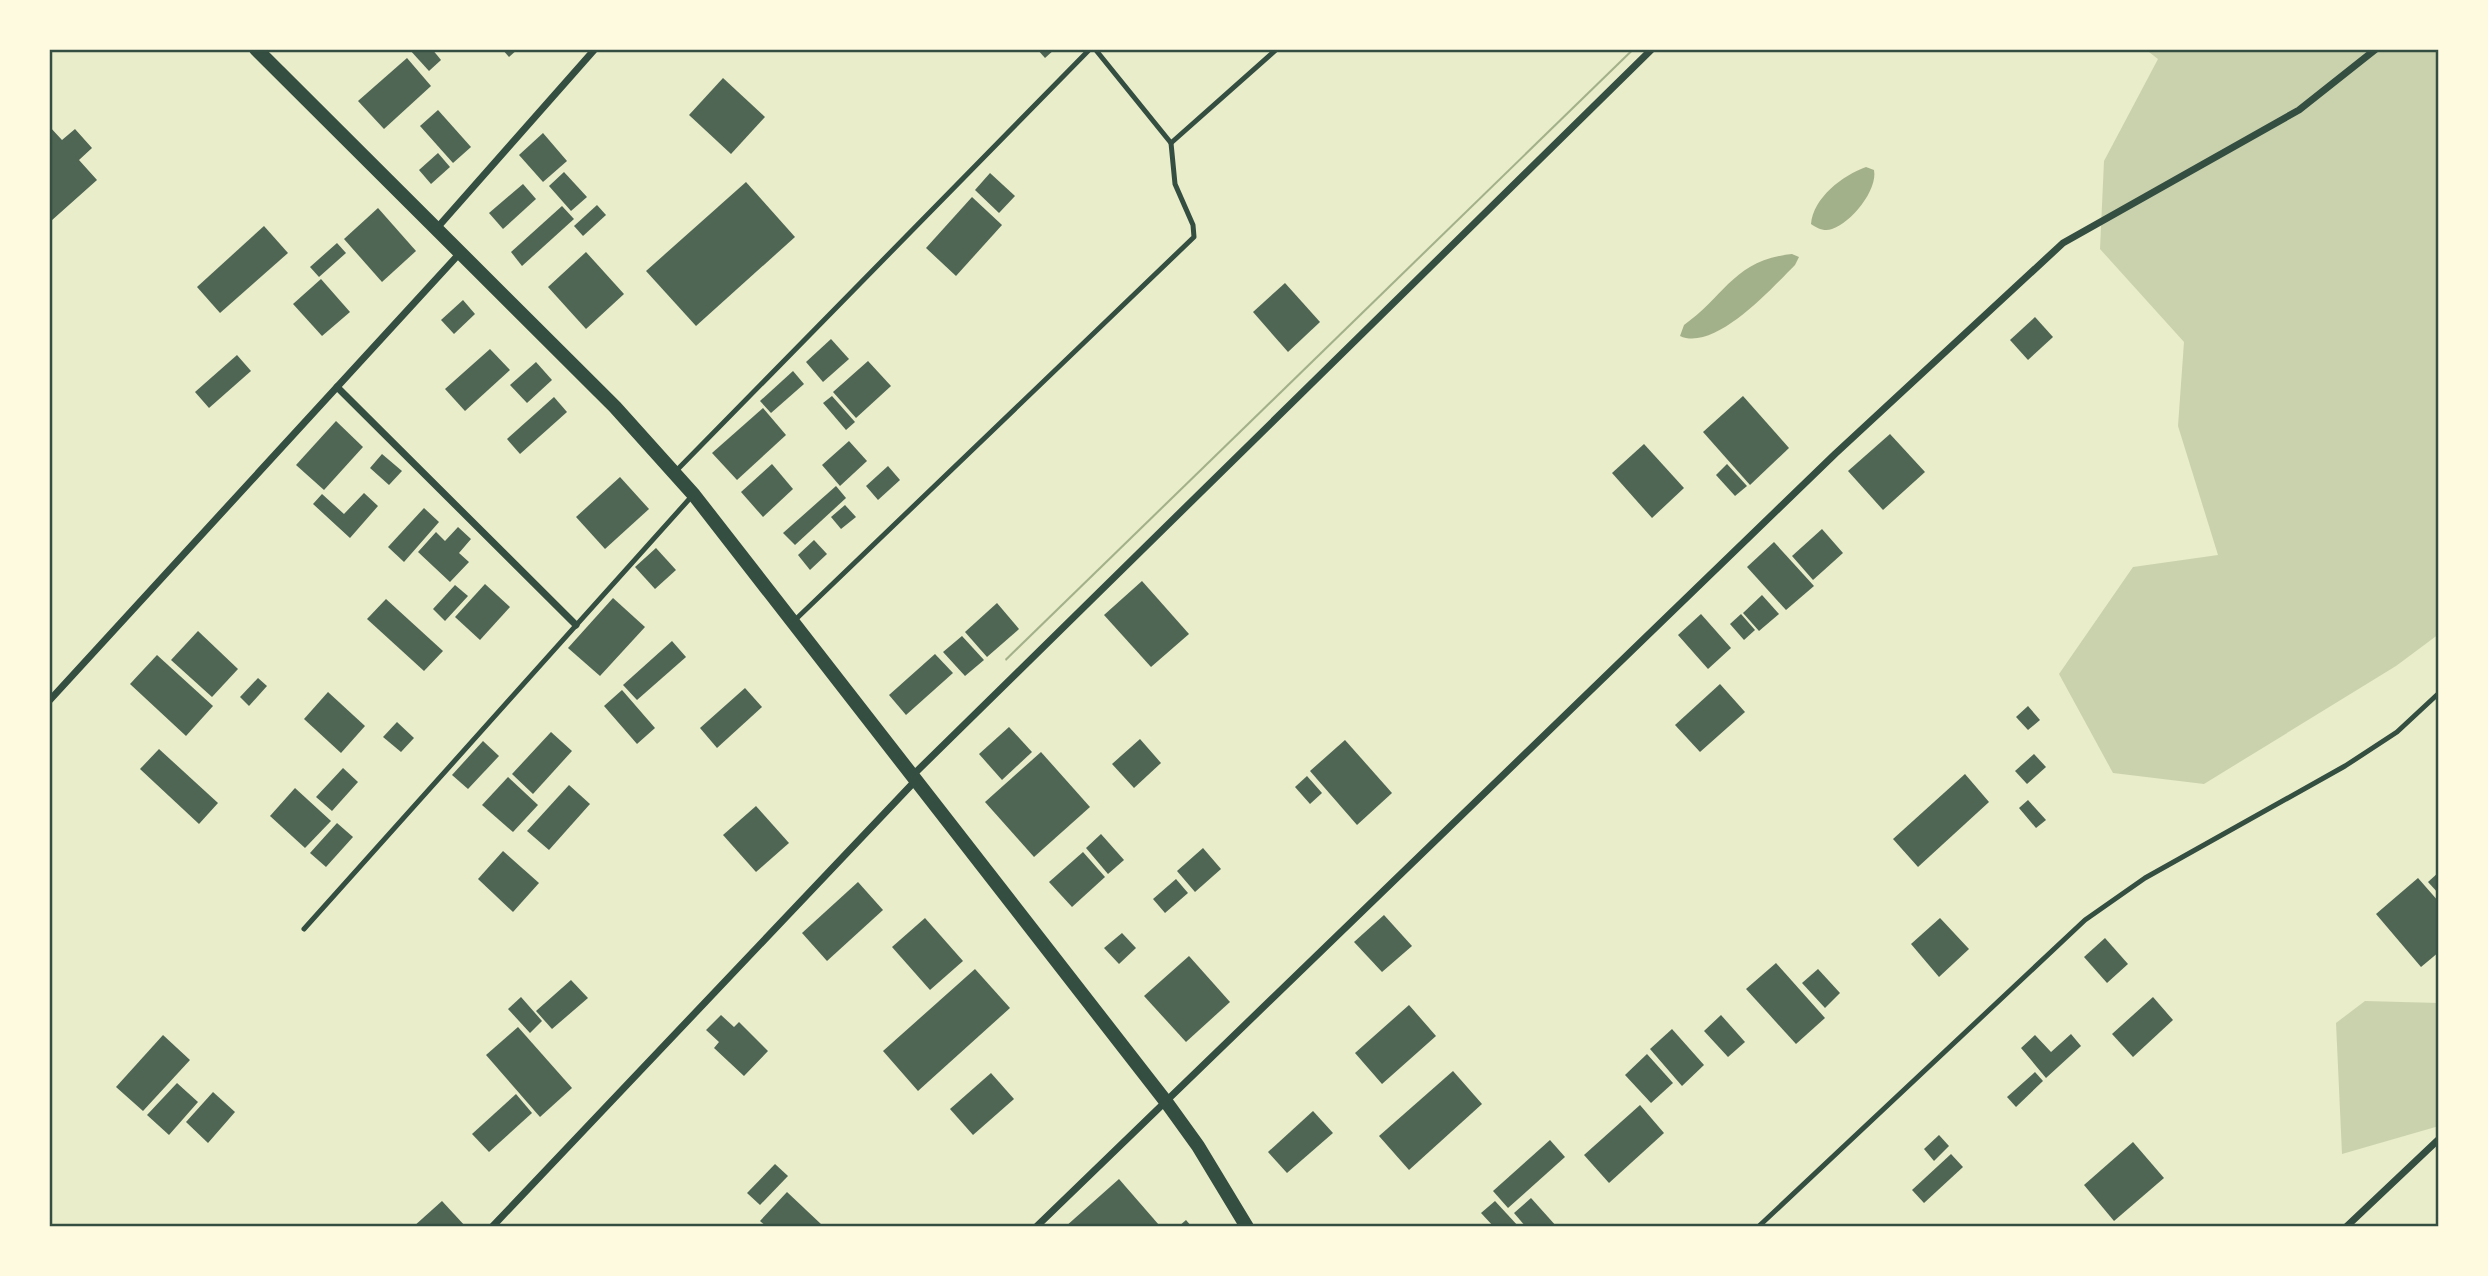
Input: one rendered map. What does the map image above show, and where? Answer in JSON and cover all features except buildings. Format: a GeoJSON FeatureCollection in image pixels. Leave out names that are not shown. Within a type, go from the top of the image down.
{"type":"FeatureCollection","features":[{"type":"Feature","properties":{"kind":"main road"},"geometry":{"type":"LineString","coordinates":[[256,49],[462,251],[675,472],[916,776],[1167,1103],[1198,1146],[1247,1227]]}},
{"type":"Feature","properties":{"kind":"street"},"geometry":{"type":"LineString","coordinates":[[437,228],[595,49]]}},
{"type":"Feature","properties":{"kind":"street"},"geometry":{"type":"LineString","coordinates":[[492,1227],[916,776],[1651,49]]}},
{"type":"Feature","properties":{"kind":"street"},"geometry":{"type":"LineString","coordinates":[[1036,1227],[1835,454],[2063,243],[2299,110],[2376,49]]}},
{"type":"Feature","properties":{"kind":"street"},"geometry":{"type":"LineString","coordinates":[[49,701],[462,251]]}},
{"type":"Feature","properties":{"kind":"street"},"geometry":{"type":"LineString","coordinates":[[337,387],[576,625]]}},
{"type":"Feature","properties":{"kind":"street"},"geometry":{"type":"LineString","coordinates":[[2346,1227],[2439,1139]]}},
{"type":"Feature","properties":{"kind":"lane"},"geometry":{"type":"LineString","coordinates":[[675,472],[1092,49],[1171,144],[1175,184],[1194,225],[1191,244],[794,621]]}},
{"type":"Feature","properties":{"kind":"lane"},"geometry":{"type":"LineString","coordinates":[[1171,144],[1277,49]]}},
{"type":"Feature","properties":{"kind":"lane"},"geometry":{"type":"LineString","coordinates":[[304,929],[694,495]]}},
{"type":"Feature","properties":{"kind":"lane"},"geometry":{"type":"LineString","coordinates":[[1758,1227],[2085,920],[2145,878],[2345,766],[2397,732],[2439,693]]}},
{"type":"Feature","properties":{"kind":"shaded area"},"geometry":{"type":"Polygon","coordinates":[[[1635,49],[1006,661],[1005,659],[1635,49]]]}},
{"type":"Feature","properties":{"kind":"shaded area"},"geometry":{"type":"Polygon","coordinates":[[[2145,49],[2439,49],[2439,634],[2396,666],[2204,784],[2113,773],[2059,674],[2133,567],[2218,555],[2178,426],[2184,342],[2100,249],[2104,161],[2158,59],[2145,49]]]}},
{"type":"Feature","properties":{"kind":"shaded area"},"geometry":{"type":"Polygon","coordinates":[[[1866,167],[1874,170],[1872,187],[1855,213],[1839,226],[1829,230],[1811,224],[1817,205],[1823,197],[1839,182],[1866,167]]]}},
{"type":"Feature","properties":{"kind":"shaded area"},"geometry":{"type":"Polygon","coordinates":[[[1792,254],[1799,257],[1795,265],[1758,302],[1726,327],[1710,335],[1694,338],[1680,336],[1684,325],[1743,271],[1772,258],[1792,254]]]}},
{"type":"Feature","properties":{"kind":"shaded area"},"geometry":{"type":"Polygon","coordinates":[[[2365,1001],[2439,1003],[2439,1126],[2342,1154],[2336,1023],[2365,1001]]]}}]}
